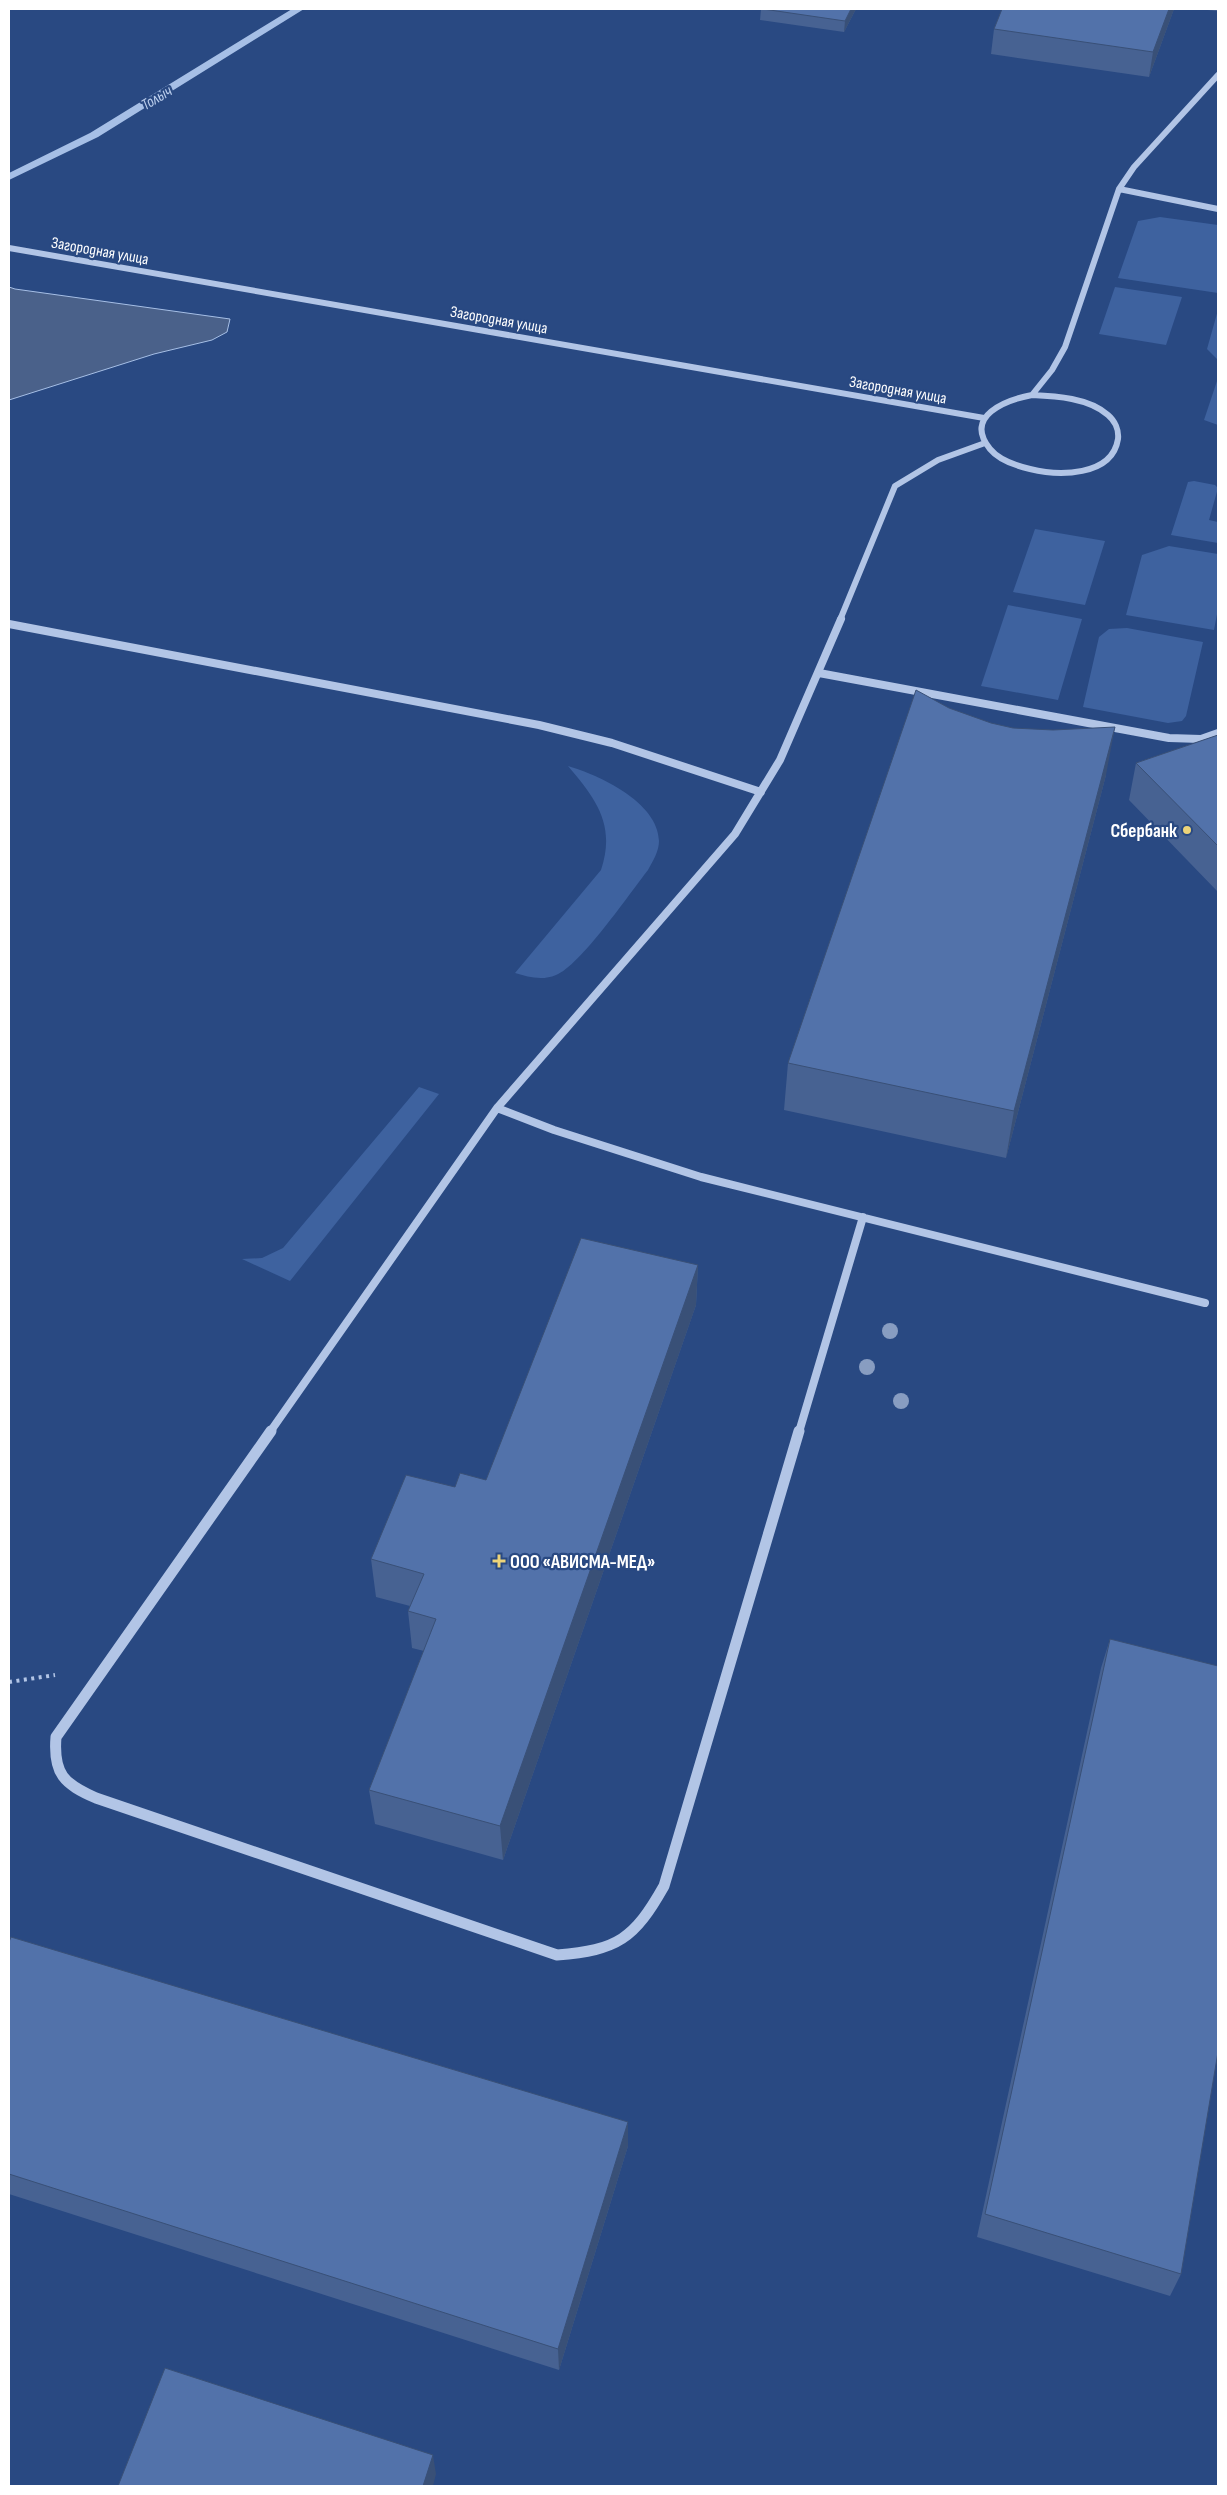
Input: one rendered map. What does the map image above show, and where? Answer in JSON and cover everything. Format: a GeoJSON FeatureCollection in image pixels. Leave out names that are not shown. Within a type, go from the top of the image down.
{"type":"FeatureCollection","features":[{"type":"Feature","properties":{"kind":"street"},"geometry":{"type":"LineString","coordinates":[[1032,395],[1052,370],[1065,347],[1119,189],[1134,167],[1218,75]]}},
{"type":"Feature","properties":{"kind":"street"},"geometry":{"type":"LineString","coordinates":[[1119,189],[1218,209]]}},
{"type":"Feature","properties":{"kind":"street","name":"Загородная улица"},"geometry":{"type":"LineString","coordinates":[[9,248],[984,418]]}},
{"type":"Feature","properties":{"kind":"street"},"geometry":{"type":"LineString","coordinates":[[1032,395],[1055,395],[1077,399],[1096,408],[1110,419],[1118,432],[1117,445],[1109,457],[1095,466],[1076,472],[1032,471],[1012,464],[996,454],[985,443],[981,430],[984,418],[995,407],[1012,399],[1032,395]]}},
{"type":"Feature","properties":{"kind":"street"},"geometry":{"type":"LineString","coordinates":[[863,1217],[664,1886],[648,1914],[630,1935],[607,1948],[557,1955],[96,1798],[72,1788],[59,1775],[53,1754],[56,1737],[496,1108],[735,834],[780,760],[820,673],[895,486],[917,470],[952,453],[985,443]]}},
{"type":"Feature","properties":{"kind":"street"},"geometry":{"type":"LineString","coordinates":[[9,624],[444,705],[539,725],[612,744],[761,792]]}},
{"type":"Feature","properties":{"kind":"street"},"geometry":{"type":"LineString","coordinates":[[820,673],[1169,738],[1192,740],[1212,738],[1218,733]]}},
{"type":"Feature","properties":{"kind":"street"},"geometry":{"type":"LineString","coordinates":[[496,1108],[628,1155],[701,1177],[1205,1303]]}},
{"type":"Feature","properties":{"kind":"shaded area"},"geometry":{"type":"Polygon","coordinates":[[[1160,217],[1218,225],[1218,293],[1118,278],[1138,221],[1160,217]]]}},
{"type":"Feature","properties":{"kind":"shaded area"},"geometry":{"type":"Polygon","coordinates":[[[9,287],[230,319],[227,332],[212,340],[154,354],[9,400],[9,287]]]}},
{"type":"Feature","properties":{"kind":"shaded area"},"geometry":{"type":"Polygon","coordinates":[[[1115,287],[1182,297],[1166,345],[1099,334],[1115,287]]]}},
{"type":"Feature","properties":{"kind":"shaded area"},"geometry":{"type":"Polygon","coordinates":[[[1218,310],[1218,360],[1207,349],[1218,310]]]}},
{"type":"Feature","properties":{"kind":"shaded area"},"geometry":{"type":"Polygon","coordinates":[[[1218,378],[1218,425],[1204,420],[1218,378]]]}},
{"type":"Feature","properties":{"kind":"shaded area"},"geometry":{"type":"Polygon","coordinates":[[[1194,481],[1215,485],[1218,488],[1209,520],[1218,522],[1218,543],[1171,535],[1188,482],[1194,481]]]}},
{"type":"Feature","properties":{"kind":"shaded area"},"geometry":{"type":"Polygon","coordinates":[[[1035,529],[1105,541],[1085,605],[1013,592],[1035,529]]]}},
{"type":"Feature","properties":{"kind":"shaded area"},"geometry":{"type":"Polygon","coordinates":[[[1169,546],[1218,554],[1218,609],[1214,630],[1126,615],[1142,555],[1169,546]]]}},
{"type":"Feature","properties":{"kind":"shaded area"},"geometry":{"type":"Polygon","coordinates":[[[1008,605],[1082,619],[1058,700],[981,686],[1008,605]]]}},
{"type":"Feature","properties":{"kind":"shaded area"},"geometry":{"type":"Polygon","coordinates":[[[1127,628],[1203,642],[1186,716],[1182,721],[1168,723],[1083,707],[1099,637],[1109,629],[1127,628]]]}},
{"type":"Feature","properties":{"kind":"shaded area"},"geometry":{"type":"Polygon","coordinates":[[[568,766],[610,783],[638,803],[649,814],[656,827],[659,845],[648,870],[604,928],[578,958],[566,969],[551,977],[530,977],[515,973],[601,870],[605,854],[605,826],[601,814],[587,790],[568,766]]]}},
{"type":"Feature","properties":{"kind":"shaded area"},"geometry":{"type":"Polygon","coordinates":[[[419,1087],[439,1094],[290,1281],[242,1259],[262,1258],[283,1248],[419,1087]]]}},
{"type":"Feature","properties":{"kind":"building"},"geometry":{"type":"Polygon","coordinates":[[[763,9],[851,9],[845,21],[763,9]]]}},
{"type":"Feature","properties":{"kind":"building"},"geometry":{"type":"Polygon","coordinates":[[[1002,9],[1169,9],[1153,52],[994,29],[1002,9]]]}},
{"type":"Feature","properties":{"kind":"building"},"geometry":{"type":"Polygon","coordinates":[[[916,690],[949,708],[991,723],[1013,728],[1053,730],[1115,727],[1014,1111],[788,1063],[916,690]]]}},
{"type":"Feature","properties":{"kind":"building"},"geometry":{"type":"Polygon","coordinates":[[[1218,735],[1218,846],[1136,763],[1218,735]]]}},
{"type":"Feature","properties":{"kind":"building","name":"ООО «АВИСМА-МЕД»"},"geometry":{"type":"Polygon","coordinates":[[[581,1238],[698,1265],[500,1826],[369,1790],[436,1619],[408,1611],[424,1574],[371,1559],[406,1475],[455,1487],[460,1473],[486,1480],[581,1238]]]}},
{"type":"Feature","properties":{"kind":"building"},"geometry":{"type":"Polygon","coordinates":[[[1110,1639],[1218,1666],[1218,2052],[1181,2274],[985,2214],[1110,1639]]]}},
{"type":"Feature","properties":{"kind":"building"},"geometry":{"type":"Polygon","coordinates":[[[11,1937],[628,2122],[558,2349],[9,2174],[9,1942],[11,1937]]]}},
{"type":"Feature","properties":{"kind":"building"},"geometry":{"type":"Polygon","coordinates":[[[165,2368],[433,2455],[423,2486],[118,2486],[165,2368]]]}},
{"type":"Feature","properties":{"kind":"waterway","name":"Толыч"},"geometry":{"type":"LineString","coordinates":[[9,177],[94,135],[299,9]]}},
{"type":"Feature","properties":{"kind":"place","name":"Сбербанк"},"geometry":{"type":"Point","coordinates":[1187,830]}},
{"type":"Feature","properties":{"kind":"place","name":"ООО «АВИСМА-МЕД»"},"geometry":{"type":"Point","coordinates":[499,1561]}}]}
